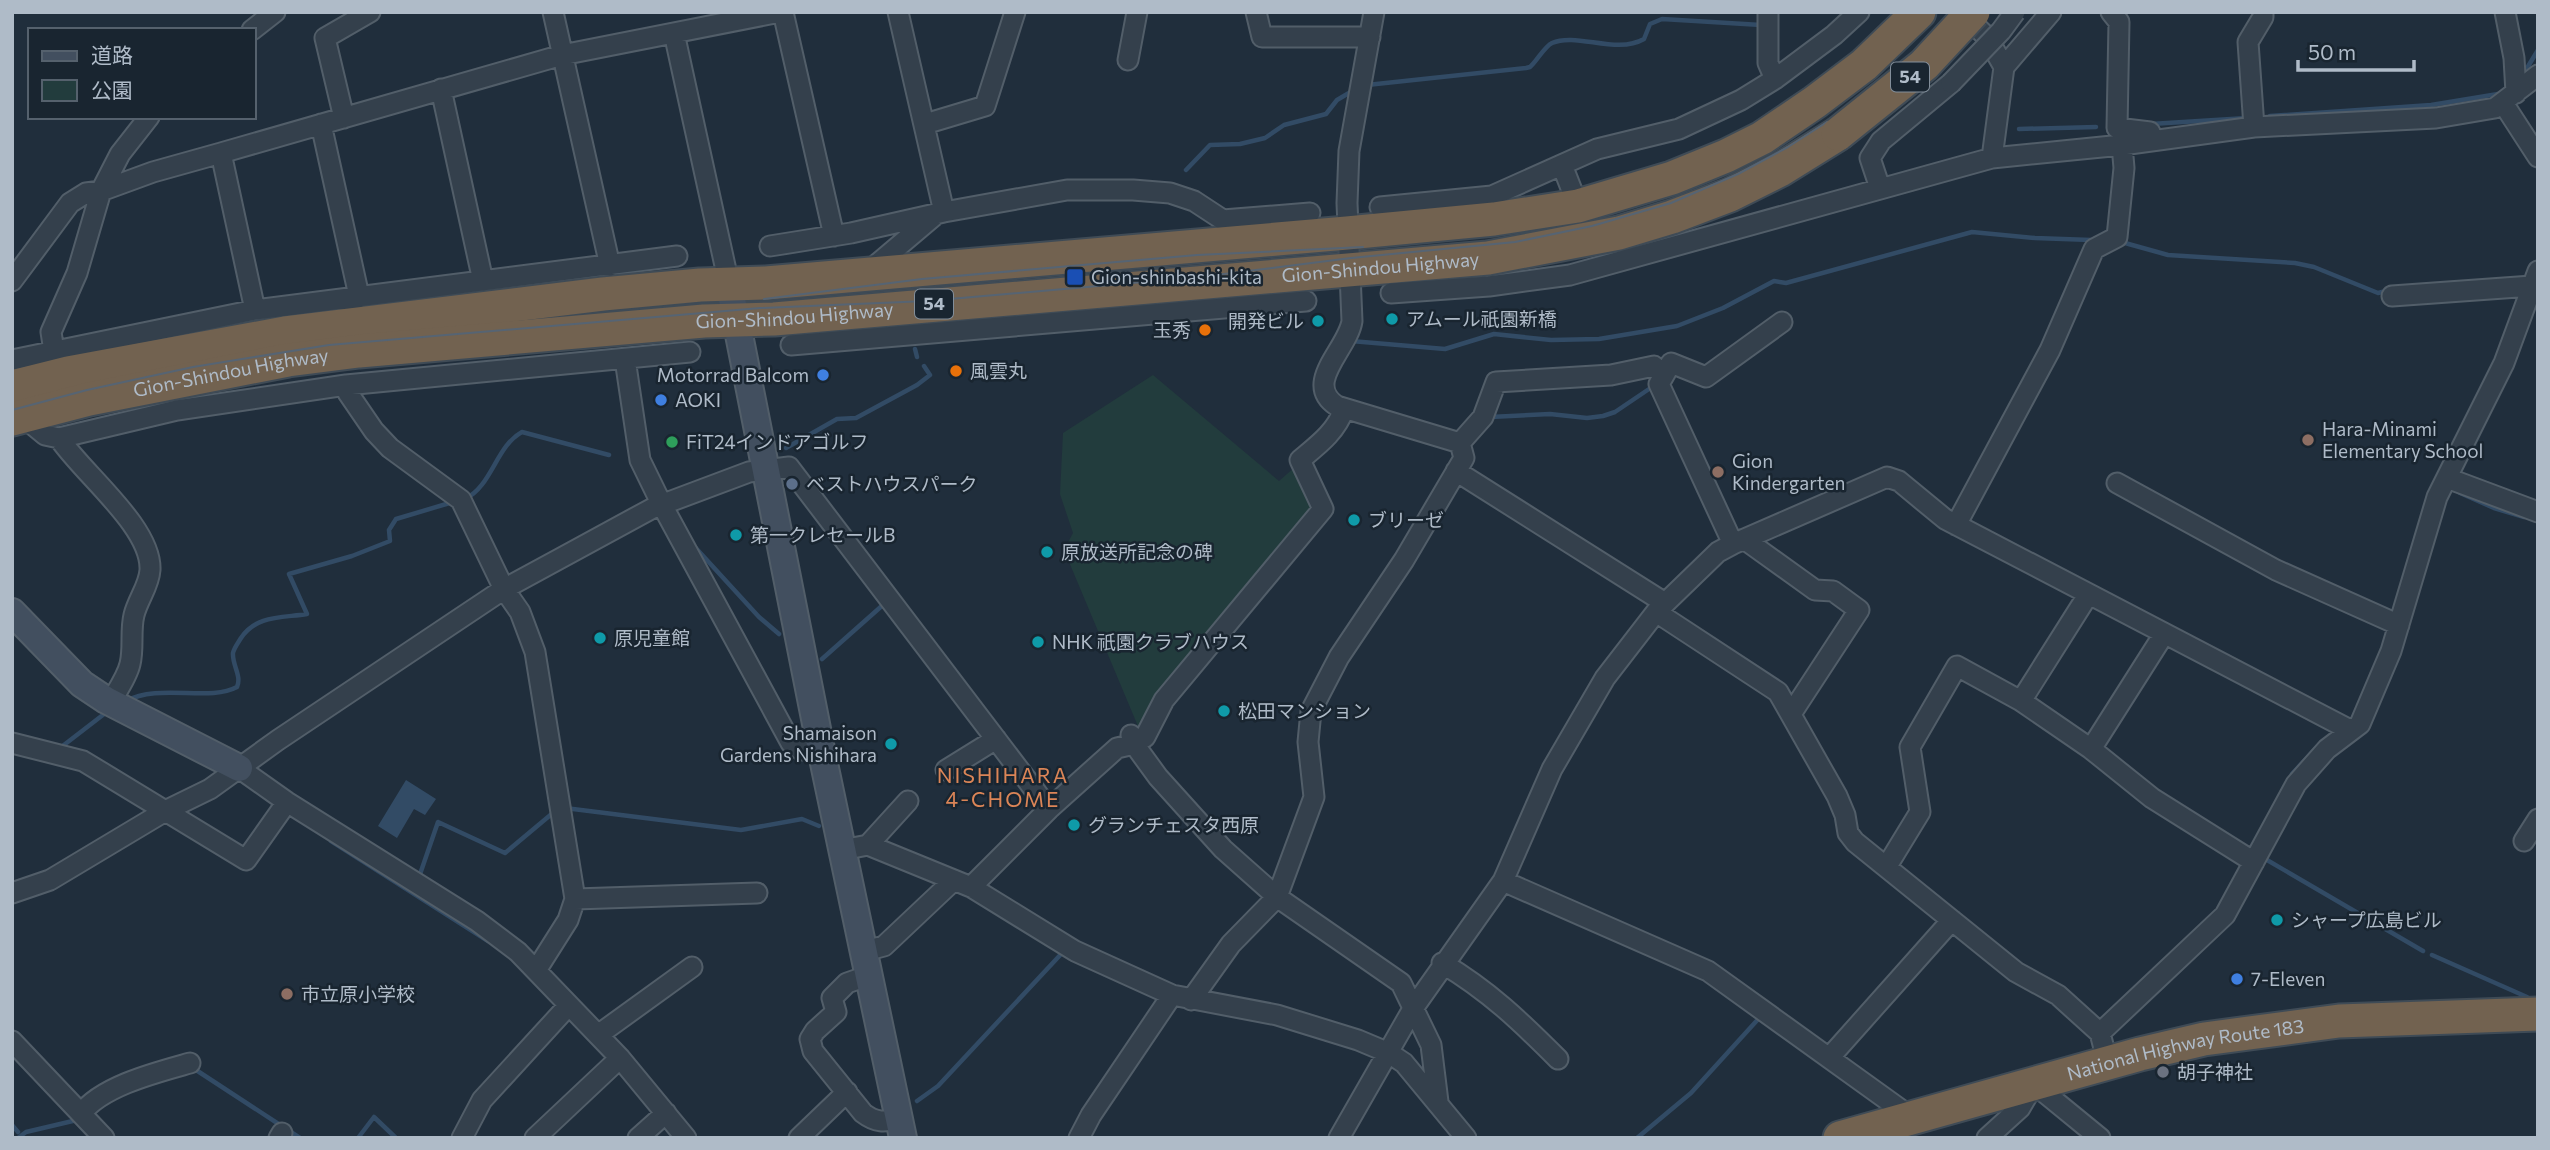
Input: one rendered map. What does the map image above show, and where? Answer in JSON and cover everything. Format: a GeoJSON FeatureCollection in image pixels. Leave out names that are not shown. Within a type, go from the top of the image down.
{"type":"FeatureCollection","features":[{"type":"Feature","properties":{"kind":"highway","name":"Gion-Shindou Highway"},"geometry":{"type":"LineString","coordinates":[[16,408],[68,373],[285,332],[330,328],[607,280],[729,284],[866,274],[1233,230],[1348,233],[1494,219],[1578,206],[1672,178],[1762,138],[1864,65],[1919,12]]}},
{"type":"Feature","properties":{"kind":"highway","name":"Gion-Shindou Highway"},"geometry":{"type":"LineString","coordinates":[[16,408],[102,397],[288,360],[359,351],[619,344],[736,320],[774,319],[1488,258],[1619,233],[1730,195],[1780,170],[1839,134],[1924,65],[1973,12]]}},
{"type":"Feature","properties":{"kind":"highway","name":"National Highway Route 183"},"geometry":{"type":"LineString","coordinates":[[1840,1138],[2034,1084],[2104,1049],[2140,1054],[2204,1039],[2294,1026],[2385,1018],[2538,1014]]}},
{"type":"Feature","properties":{"kind":"street"},"geometry":{"type":"LineString","coordinates":[[255,28],[275,12]]}},
{"type":"Feature","properties":{"kind":"street"},"geometry":{"type":"LineString","coordinates":[[344,118],[325,38],[370,12]]}},
{"type":"Feature","properties":{"kind":"street"},"geometry":{"type":"LineString","coordinates":[[553,12],[607,280]]}},
{"type":"Feature","properties":{"kind":"street"},"geometry":{"type":"LineString","coordinates":[[12,281],[70,203],[86,192],[101,191],[153,172],[562,55],[782,12],[834,236]]}},
{"type":"Feature","properties":{"kind":"street"},"geometry":{"type":"LineString","coordinates":[[898,12],[925,124],[941,212]]}},
{"type":"Feature","properties":{"kind":"street"},"geometry":{"type":"LineString","coordinates":[[925,124],[985,106],[1014,12]]}},
{"type":"Feature","properties":{"kind":"street"},"geometry":{"type":"LineString","coordinates":[[1128,60],[1136,12]]}},
{"type":"Feature","properties":{"kind":"street"},"geometry":{"type":"LineString","coordinates":[[1256,12],[1262,37],[1370,37]]}},
{"type":"Feature","properties":{"kind":"street"},"geometry":{"type":"LineString","coordinates":[[1374,12],[1349,151],[1351,328],[1326,372],[1323,385],[1331,402],[1344,409],[1460,443]]}},
{"type":"Feature","properties":{"kind":"street"},"geometry":{"type":"LineString","coordinates":[[1768,12],[1768,63],[1775,79]]}},
{"type":"Feature","properties":{"kind":"street"},"geometry":{"type":"LineString","coordinates":[[1380,207],[1492,197],[1597,149],[1679,129],[1741,100],[1775,79],[1834,35],[1859,12]]}},
{"type":"Feature","properties":{"kind":"street"},"geometry":{"type":"LineString","coordinates":[[1961,12],[1987,37],[2004,67]]}},
{"type":"Feature","properties":{"kind":"street"},"geometry":{"type":"LineString","coordinates":[[1880,188],[1870,158],[1881,141],[1951,83],[2001,31],[2015,12]]}},
{"type":"Feature","properties":{"kind":"street"},"geometry":{"type":"LineString","coordinates":[[1992,158],[2004,67],[2051,12]]}},
{"type":"Feature","properties":{"kind":"street"},"geometry":{"type":"LineString","coordinates":[[2111,12],[2119,22],[2118,128],[2160,132],[2161,139]]}},
{"type":"Feature","properties":{"kind":"street"},"geometry":{"type":"LineString","coordinates":[[2254,127],[2248,42],[2263,17],[2263,12]]}},
{"type":"Feature","properties":{"kind":"street"},"geometry":{"type":"LineString","coordinates":[[2505,12],[2514,58],[2509,98],[2538,157]]}},
{"type":"Feature","properties":{"kind":"street"},"geometry":{"type":"LineString","coordinates":[[674,33],[729,284],[821,749],[868,963],[902,1128],[872,1120],[813,1051],[810,1039],[836,1012],[832,998],[868,963],[884,946],[963,883],[1116,748],[1132,739],[1144,737],[1164,699],[1323,509],[1300,460],[1331,432],[1340,421],[1344,409]]}},
{"type":"Feature","properties":{"kind":"street"},"geometry":{"type":"LineString","coordinates":[[1391,293],[1527,282],[1570,275],[1992,158],[2122,145],[2254,127],[2435,118],[2495,108],[2538,75]]}},
{"type":"Feature","properties":{"kind":"street"},"geometry":{"type":"LineString","coordinates":[[440,89],[483,281]]}},
{"type":"Feature","properties":{"kind":"street"},"geometry":{"type":"LineString","coordinates":[[54,351],[51,332],[77,274],[101,191],[120,154],[147,119]]}},
{"type":"Feature","properties":{"kind":"street"},"geometry":{"type":"LineString","coordinates":[[321,124],[359,296]]}},
{"type":"Feature","properties":{"kind":"street"},"geometry":{"type":"LineString","coordinates":[[1956,525],[2050,350],[2094,249],[2117,237],[2124,168],[2122,145]]}},
{"type":"Feature","properties":{"kind":"street"},"geometry":{"type":"LineString","coordinates":[[221,153],[255,310]]}},
{"type":"Feature","properties":{"kind":"street"},"geometry":{"type":"LineString","coordinates":[[1562,164],[1578,206]]}},
{"type":"Feature","properties":{"kind":"street"},"geometry":{"type":"LineString","coordinates":[[770,246],[1067,190],[1170,193],[1194,201],[1233,230],[1310,213]]}},
{"type":"Feature","properties":{"kind":"street"},"geometry":{"type":"LineString","coordinates":[[866,274],[941,212]]}},
{"type":"Feature","properties":{"kind":"street"},"geometry":{"type":"LineString","coordinates":[[12,360],[255,310],[359,296],[578,270],[607,280],[677,256]]}},
{"type":"Feature","properties":{"kind":"street"},"geometry":{"type":"LineString","coordinates":[[1488,258],[1503,275],[1527,282]]}},
{"type":"Feature","properties":{"kind":"street"},"geometry":{"type":"LineString","coordinates":[[578,270],[607,280]]}},
{"type":"Feature","properties":{"kind":"street"},"geometry":{"type":"LineString","coordinates":[[1218,308],[1245,278]]}},
{"type":"Feature","properties":{"kind":"street"},"geometry":{"type":"LineString","coordinates":[[1456,471],[1661,607],[1778,692],[1838,796],[1846,815],[1848,834],[1855,842],[2016,972],[2058,995],[2104,1049],[2225,915],[2296,784],[2327,749],[2360,724],[2391,651],[2429,523],[2447,478],[2504,363],[2535,279],[2392,296]]}},
{"type":"Feature","properties":{"kind":"street"},"geometry":{"type":"LineString","coordinates":[[330,328],[359,296]]}},
{"type":"Feature","properties":{"kind":"street"},"geometry":{"type":"LineString","coordinates":[[791,345],[1306,301]]}},
{"type":"Feature","properties":{"kind":"street"},"geometry":{"type":"LineString","coordinates":[[890,308],[917,334]]}},
{"type":"Feature","properties":{"kind":"street"},"geometry":{"type":"LineString","coordinates":[[1782,322],[1706,377],[1671,363],[1659,384],[1738,541],[1815,590],[1833,591],[1859,610],[1791,714]]}},
{"type":"Feature","properties":{"kind":"street"},"geometry":{"type":"LineString","coordinates":[[16,408],[45,435],[59,438],[177,410],[324,388],[591,361],[619,344],[690,352]]}},
{"type":"Feature","properties":{"kind":"street"},"geometry":{"type":"LineString","coordinates":[[591,361],[619,344]]}},
{"type":"Feature","properties":{"kind":"street"},"geometry":{"type":"LineString","coordinates":[[619,344],[640,460],[662,505],[791,743],[801,750],[821,749]]}},
{"type":"Feature","properties":{"kind":"street"},"geometry":{"type":"LineString","coordinates":[[324,388],[359,351]]}},
{"type":"Feature","properties":{"kind":"street"},"geometry":{"type":"LineString","coordinates":[[1460,443],[1483,417],[1496,382],[1611,375],[1654,366],[1663,374]]}},
{"type":"Feature","properties":{"kind":"street"},"geometry":{"type":"LineString","coordinates":[[346,385],[348,393],[374,431],[390,449],[461,500],[504,589],[520,612],[536,652],[575,899],[568,920],[537,969]]}},
{"type":"Feature","properties":{"kind":"street"},"geometry":{"type":"LineString","coordinates":[[59,438],[70,455],[133,524],[146,546],[150,568],[146,587],[133,619],[130,666],[110,702]]}},
{"type":"Feature","properties":{"kind":"street"},"geometry":{"type":"LineString","coordinates":[[1191,1000],[1231,944],[1276,897],[1314,797],[1308,742],[1311,711],[1339,657],[1405,560],[1464,458],[1460,443]]}},
{"type":"Feature","properties":{"kind":"street"},"geometry":{"type":"LineString","coordinates":[[12,892],[50,880],[167,810],[210,789],[504,589],[662,505],[749,472],[789,467],[1049,808]]}},
{"type":"Feature","properties":{"kind":"street"},"geometry":{"type":"LineString","coordinates":[[1339,1138],[1414,1007],[1503,881],[1552,769],[1605,678],[1661,607],[1718,552],[1887,477],[1899,481],[1945,519],[2350,730]]}},
{"type":"Feature","properties":{"kind":"street"},"geometry":{"type":"LineString","coordinates":[[2447,478],[2538,512]]}},
{"type":"Feature","properties":{"kind":"street"},"geometry":{"type":"LineString","coordinates":[[2117,483],[2276,570],[2399,625]]}},
{"type":"Feature","properties":{"kind":"street"},"geometry":{"type":"LineString","coordinates":[[2021,701],[2088,595]]}},
{"type":"Feature","properties":{"kind":"street"},"geometry":{"type":"LineString","coordinates":[[12,612],[82,684],[110,702],[239,768],[286,802],[477,921],[519,952],[621,1058],[686,1138]]}},
{"type":"Feature","properties":{"kind":"street"},"geometry":{"type":"LineString","coordinates":[[2091,749],[2164,634]]}},
{"type":"Feature","properties":{"kind":"street"},"geometry":{"type":"LineString","coordinates":[[1887,866],[1920,812],[1910,747],[1956,666],[2021,701],[2091,749],[2152,797],[2254,862]]}},
{"type":"Feature","properties":{"kind":"street"},"geometry":{"type":"LineString","coordinates":[[946,770],[996,739]]}},
{"type":"Feature","properties":{"kind":"street"},"geometry":{"type":"LineString","coordinates":[[1132,739],[1158,777],[1223,849],[1276,897],[1401,983],[1431,1045],[1438,1102]]}},
{"type":"Feature","properties":{"kind":"street"},"geometry":{"type":"LineString","coordinates":[[12,743],[83,761],[246,860],[286,802]]}},
{"type":"Feature","properties":{"kind":"street"},"geometry":{"type":"LineString","coordinates":[[868,845],[908,801]]}},
{"type":"Feature","properties":{"kind":"street"},"geometry":{"type":"LineString","coordinates":[[2524,841],[2538,819]]}},
{"type":"Feature","properties":{"kind":"street"},"geometry":{"type":"LineString","coordinates":[[842,850],[868,845],[963,883],[1075,951],[1172,995],[1277,1015],[1358,1040],[1389,1053],[1404,1063],[1466,1138]]}},
{"type":"Feature","properties":{"kind":"street"},"geometry":{"type":"LineString","coordinates":[[1503,881],[1708,971],[1911,1117]]}},
{"type":"Feature","properties":{"kind":"street"},"geometry":{"type":"LineString","coordinates":[[575,899],[757,893]]}},
{"type":"Feature","properties":{"kind":"street"},"geometry":{"type":"LineString","coordinates":[[1829,1058],[1952,920]]}},
{"type":"Feature","properties":{"kind":"street"},"geometry":{"type":"LineString","coordinates":[[1442,964],[1469,979],[1507,1008],[1558,1059]]}},
{"type":"Feature","properties":{"kind":"street"},"geometry":{"type":"LineString","coordinates":[[598,1035],[692,967]]}},
{"type":"Feature","properties":{"kind":"street"},"geometry":{"type":"LineString","coordinates":[[1079,1138],[1091,1115],[1172,995]]}},
{"type":"Feature","properties":{"kind":"street"},"geometry":{"type":"LineString","coordinates":[[463,1138],[482,1100],[569,1005]]}},
{"type":"Feature","properties":{"kind":"street"},"geometry":{"type":"LineString","coordinates":[[12,1041],[104,1138]]}},
{"type":"Feature","properties":{"kind":"street"},"geometry":{"type":"LineString","coordinates":[[535,1138],[621,1058]]}},
{"type":"Feature","properties":{"kind":"street"},"geometry":{"type":"LineString","coordinates":[[81,1114],[86,1107],[124,1084],[190,1063]]}},
{"type":"Feature","properties":{"kind":"street"},"geometry":{"type":"LineString","coordinates":[[1987,1138],[2020,1108],[2034,1084],[2100,1138]]}},
{"type":"Feature","properties":{"kind":"street"},"geometry":{"type":"LineString","coordinates":[[799,1138],[847,1093]]}},
{"type":"Feature","properties":{"kind":"street"},"geometry":{"type":"LineString","coordinates":[[638,1138],[666,1113]]}},
{"type":"Feature","properties":{"kind":"green space"},"geometry":{"type":"Polygon","coordinates":[[[1153,375],[1279,481],[1295,467],[1314,508],[1140,731],[1064,550],[1073,533],[1060,494],[1063,433],[1153,375]]]}},
{"type":"Feature","properties":{"kind":"water"},"geometry":{"type":"Polygon","coordinates":[[[406,780],[436,799],[425,815],[414,809],[397,838],[378,826],[406,780]]]}},
{"type":"Feature","properties":{"kind":"waterway"},"geometry":{"type":"LineString","coordinates":[[1367,85],[1526,68],[1552,43],[1562,40],[1621,45],[1633,43],[1644,39],[1650,24],[1662,19],[1761,25],[1761,22]]}},
{"type":"Feature","properties":{"kind":"waterway"},"geometry":{"type":"LineString","coordinates":[[2524,73],[2538,50]]}},
{"type":"Feature","properties":{"kind":"waterway"},"geometry":{"type":"LineString","coordinates":[[1186,170],[1210,145],[1240,144],[1265,138],[1284,125],[1326,114],[1337,100],[1354,90]]}},
{"type":"Feature","properties":{"kind":"waterway"},"geometry":{"type":"LineString","coordinates":[[2270,116],[2431,105],[2498,94]]}},
{"type":"Feature","properties":{"kind":"waterway"},"geometry":{"type":"LineString","coordinates":[[2151,124],[2247,118]]}},
{"type":"Feature","properties":{"kind":"waterway"},"geometry":{"type":"LineString","coordinates":[[2019,129],[2096,127]]}},
{"type":"Feature","properties":{"kind":"waterway"},"geometry":{"type":"LineString","coordinates":[[1351,341],[1445,349],[1494,334],[1551,340],[1599,339],[1677,326],[1723,308],[1774,281],[1786,283],[1972,232],[2091,240]]}},
{"type":"Feature","properties":{"kind":"waterway"},"geometry":{"type":"LineString","coordinates":[[2125,243],[2168,255],[2295,263],[2314,267],[2378,293],[2386,291]]}},
{"type":"Feature","properties":{"kind":"waterway"},"geometry":{"type":"LineString","coordinates":[[915,349],[917,357]]}},
{"type":"Feature","properties":{"kind":"waterway"},"geometry":{"type":"LineString","coordinates":[[786,448],[837,419],[856,418],[917,385],[930,375],[924,366]]}},
{"type":"Feature","properties":{"kind":"waterway"},"geometry":{"type":"LineString","coordinates":[[1490,417],[1550,414],[1587,418],[1603,416],[1615,412],[1652,387]]}},
{"type":"Feature","properties":{"kind":"waterway"},"geometry":{"type":"LineString","coordinates":[[465,499],[482,485],[506,447],[522,432],[609,455]]}},
{"type":"Feature","properties":{"kind":"waterway"},"geometry":{"type":"LineString","coordinates":[[2460,493],[2494,508],[2524,517]]}},
{"type":"Feature","properties":{"kind":"waterway"},"geometry":{"type":"LineString","coordinates":[[126,701],[153,693],[212,693],[237,687],[233,653],[247,631],[262,621],[307,614],[289,574],[352,556],[390,541],[389,530],[396,519],[453,502]]}},
{"type":"Feature","properties":{"kind":"waterway"},"geometry":{"type":"LineString","coordinates":[[694,546],[759,617],[779,634]]}},
{"type":"Feature","properties":{"kind":"waterway"},"geometry":{"type":"LineString","coordinates":[[822,659],[884,604]]}},
{"type":"Feature","properties":{"kind":"waterway"},"geometry":{"type":"LineString","coordinates":[[60,748],[108,711]]}},
{"type":"Feature","properties":{"kind":"waterway"},"geometry":{"type":"LineString","coordinates":[[2292,774],[2317,747]]}},
{"type":"Feature","properties":{"kind":"waterway"},"geometry":{"type":"LineString","coordinates":[[565,808],[741,830],[802,819],[819,826]]}},
{"type":"Feature","properties":{"kind":"waterway"},"geometry":{"type":"LineString","coordinates":[[418,880],[438,822],[505,853],[554,812]]}},
{"type":"Feature","properties":{"kind":"waterway"},"geometry":{"type":"LineString","coordinates":[[331,841],[488,941]]}},
{"type":"Feature","properties":{"kind":"waterway"},"geometry":{"type":"LineString","coordinates":[[2267,860],[2423,951]]}},
{"type":"Feature","properties":{"kind":"waterway"},"geometry":{"type":"LineString","coordinates":[[917,1101],[938,1086],[1063,952]]}},
{"type":"Feature","properties":{"kind":"waterway"},"geometry":{"type":"LineString","coordinates":[[2432,955],[2527,997]]}},
{"type":"Feature","properties":{"kind":"waterway"},"geometry":{"type":"LineString","coordinates":[[1637,1138],[1691,1093],[1761,1016]]}},
{"type":"Feature","properties":{"kind":"waterway"},"geometry":{"type":"LineString","coordinates":[[196,1070],[300,1138]]}},
{"type":"Feature","properties":{"kind":"waterway"},"geometry":{"type":"LineString","coordinates":[[358,1138],[374,1117],[396,1138]]}},
{"type":"Feature","properties":{"kind":"waterway"},"geometry":{"type":"LineString","coordinates":[[18,1138],[26,1132],[77,1120]]}},
{"type":"Feature","properties":{"kind":"waterway"},"geometry":{"type":"LineString","coordinates":[[12,1125],[18,1132]]}},
{"type":"Feature","properties":{"kind":"tram line"},"geometry":{"type":"LineString","coordinates":[[12,410],[87,390],[193,367],[329,345],[760,308],[927,301],[1200,277],[1351,258],[1515,242],[1592,226],[1671,203],[1738,174],[1788,147],[1841,113],[1903,63],[1954,12]]}},
{"type":"Feature","properties":{"kind":"tram line"},"geometry":{"type":"LineString","coordinates":[[764,299],[922,279],[1197,255],[1363,247]]}},
{"type":"Feature","properties":{"kind":"place","name":"Gion-shinbashi-kita"},"geometry":{"type":"Point","coordinates":[1075,277]}},
{"type":"Feature","properties":{"kind":"place","name":"アムール祇園新橋"},"geometry":{"type":"Point","coordinates":[1392,319]}},
{"type":"Feature","properties":{"kind":"place","name":"開発ビル"},"geometry":{"type":"Point","coordinates":[1318,321]}},
{"type":"Feature","properties":{"kind":"place","name":"玉秀"},"geometry":{"type":"Point","coordinates":[1205,330]}},
{"type":"Feature","properties":{"kind":"place","name":"風雲丸"},"geometry":{"type":"Point","coordinates":[956,371]}},
{"type":"Feature","properties":{"kind":"place","name":"Motorrad Balcom"},"geometry":{"type":"Point","coordinates":[823,375]}},
{"type":"Feature","properties":{"kind":"place","name":"AOKI"},"geometry":{"type":"Point","coordinates":[661,400]}},
{"type":"Feature","properties":{"kind":"place","name":"Hara-Minami Elementary School"},"geometry":{"type":"Point","coordinates":[2308,440]}},
{"type":"Feature","properties":{"kind":"place","name":"FiT24インドアゴルフ"},"geometry":{"type":"Point","coordinates":[672,442]}},
{"type":"Feature","properties":{"kind":"place","name":"Gion Kindergarten"},"geometry":{"type":"Point","coordinates":[1718,472]}},
{"type":"Feature","properties":{"kind":"place","name":"ベストハウスパーク"},"geometry":{"type":"Point","coordinates":[792,484]}},
{"type":"Feature","properties":{"kind":"place","name":"ブリーゼ"},"geometry":{"type":"Point","coordinates":[1354,520]}},
{"type":"Feature","properties":{"kind":"place","name":"第一クレセールB"},"geometry":{"type":"Point","coordinates":[736,535]}},
{"type":"Feature","properties":{"kind":"place","name":"原放送所記念の碑"},"geometry":{"type":"Point","coordinates":[1047,552]}},
{"type":"Feature","properties":{"kind":"place","name":"原児童館"},"geometry":{"type":"Point","coordinates":[600,638]}},
{"type":"Feature","properties":{"kind":"place","name":"NHK 祇園クラブハウス"},"geometry":{"type":"Point","coordinates":[1038,642]}},
{"type":"Feature","properties":{"kind":"place","name":"松田マンション"},"geometry":{"type":"Point","coordinates":[1224,711]}},
{"type":"Feature","properties":{"kind":"place","name":"Shamaison Gardens Nishihara"},"geometry":{"type":"Point","coordinates":[891,744]}},
{"type":"Feature","properties":{"kind":"place","name":"グランチェスタ西原"},"geometry":{"type":"Point","coordinates":[1074,825]}},
{"type":"Feature","properties":{"kind":"place","name":"シャープ広島ビル"},"geometry":{"type":"Point","coordinates":[2277,920]}},
{"type":"Feature","properties":{"kind":"place","name":"7-Eleven"},"geometry":{"type":"Point","coordinates":[2237,979]}},
{"type":"Feature","properties":{"kind":"place","name":"市立原小学校"},"geometry":{"type":"Point","coordinates":[287,994]}},
{"type":"Feature","properties":{"kind":"place","name":"胡子神社"},"geometry":{"type":"Point","coordinates":[2163,1072]}},
{"type":"Feature","properties":{"kind":"district","name":"NISHIHARA 4-CHOME"},"geometry":{"type":"Point","coordinates":[1003,788]}}]}
